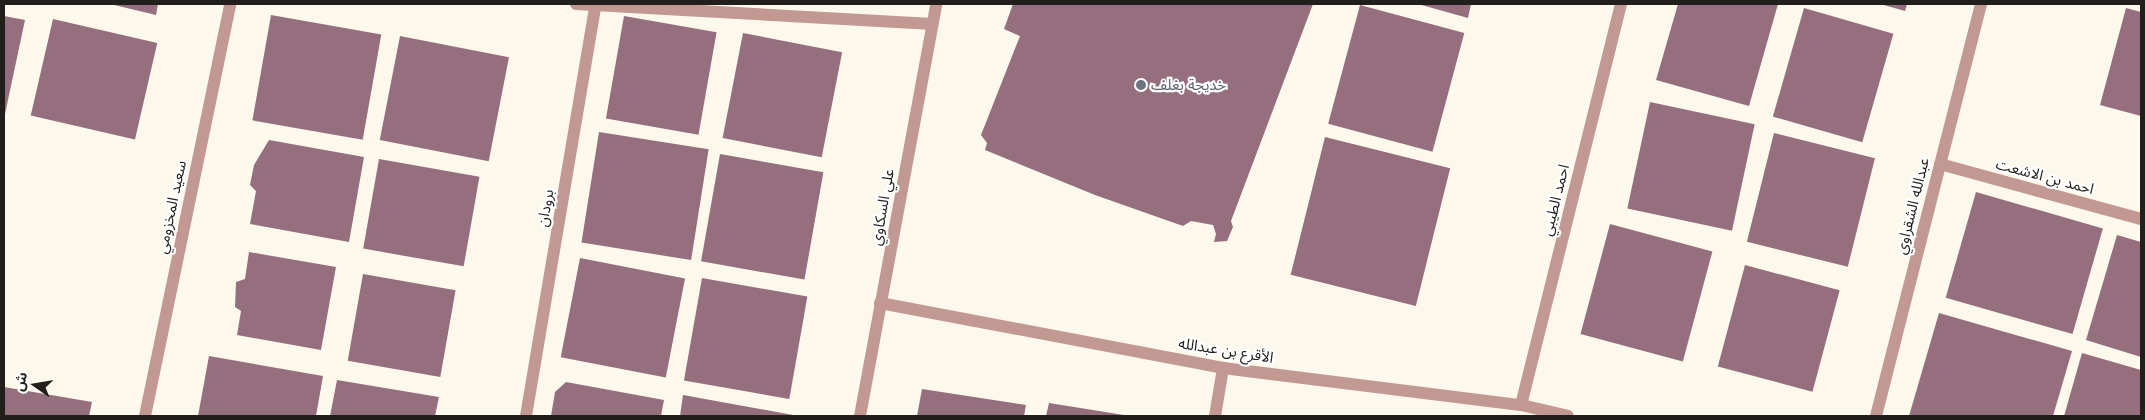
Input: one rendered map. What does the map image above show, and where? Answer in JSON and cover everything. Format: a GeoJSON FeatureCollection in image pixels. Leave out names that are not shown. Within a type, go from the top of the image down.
{"type":"FeatureCollection","features":[{"type":"Feature","properties":{"kind":"street","name":"سعيد المخزومي"},"geometry":{"type":"LineString","coordinates":[[145,416],[230,4]]}},
{"type":"Feature","properties":{"kind":"street"},"geometry":{"type":"LineString","coordinates":[[576,4],[932,24]]}},
{"type":"Feature","properties":{"kind":"street","name":"علي السكاوي"},"geometry":{"type":"LineString","coordinates":[[860,416],[936,4]]}},
{"type":"Feature","properties":{"kind":"street","name":"احمد الطيبي"},"geometry":{"type":"LineString","coordinates":[[1521,404],[1621,4]]}},
{"type":"Feature","properties":{"kind":"street","name":"عبدالله الشقراوي"},"geometry":{"type":"LineString","coordinates":[[1876,416],[1980,4]]}},
{"type":"Feature","properties":{"kind":"street","name":"برودان"},"geometry":{"type":"LineString","coordinates":[[526,416],[595,6]]}},
{"type":"Feature","properties":{"kind":"street","name":"احمد بن الاشعت"},"geometry":{"type":"LineString","coordinates":[[1940,164],[2141,219]]}},
{"type":"Feature","properties":{"kind":"street","name":"الأقرع بن عبدالله"},"geometry":{"type":"LineString","coordinates":[[880,303],[1223,368],[1521,404],[1568,416]]}},
{"type":"Feature","properties":{"kind":"street"},"geometry":{"type":"LineString","coordinates":[[1215,416],[1223,368]]}},
{"type":"Feature","properties":{"kind":"building"},"geometry":{"type":"Polygon","coordinates":[[[110,4],[158,4],[156,15],[110,4]]]}},
{"type":"Feature","properties":{"kind":"building","name":"خديجة بغلف"},"geometry":{"type":"Polygon","coordinates":[[[1013,4],[1313,4],[1231,221],[1233,227],[1227,241],[1214,242],[1216,234],[1213,225],[1191,221],[1183,226],[1095,195],[985,150],[987,143],[981,135],[1020,36],[1004,29],[1013,4]]]}},
{"type":"Feature","properties":{"kind":"building"},"geometry":{"type":"Polygon","coordinates":[[[1418,4],[1471,4],[1468,18],[1418,4]]]}},
{"type":"Feature","properties":{"kind":"building"},"geometry":{"type":"Polygon","coordinates":[[[1678,4],[1778,4],[1749,106],[1656,80],[1678,4]]]}},
{"type":"Feature","properties":{"kind":"building"},"geometry":{"type":"Polygon","coordinates":[[[1880,4],[1907,4],[1905,11],[1880,4]]]}},
{"type":"Feature","properties":{"kind":"building"},"geometry":{"type":"Polygon","coordinates":[[[1360,5],[1464,33],[1432,152],[1328,124],[1360,5]]]}},
{"type":"Feature","properties":{"kind":"building"},"geometry":{"type":"Polygon","coordinates":[[[1804,8],[1893,34],[1862,142],[1773,117],[1804,8]]]}},
{"type":"Feature","properties":{"kind":"building"},"geometry":{"type":"Polygon","coordinates":[[[2126,8],[2141,12],[2141,116],[2100,105],[2126,8]]]}},
{"type":"Feature","properties":{"kind":"building"},"geometry":{"type":"Polygon","coordinates":[[[271,15],[381,34],[363,140],[252,120],[271,15]]]}},
{"type":"Feature","properties":{"kind":"building"},"geometry":{"type":"Polygon","coordinates":[[[4,16],[25,20],[5,114],[4,114],[4,16]]]}},
{"type":"Feature","properties":{"kind":"building"},"geometry":{"type":"Polygon","coordinates":[[[624,16],[717,32],[699,135],[606,118],[624,16]]]}},
{"type":"Feature","properties":{"kind":"building"},"geometry":{"type":"Polygon","coordinates":[[[53,19],[157,43],[135,140],[31,115],[53,19]]]}},
{"type":"Feature","properties":{"kind":"building"},"geometry":{"type":"Polygon","coordinates":[[[743,33],[842,52],[822,157],[723,138],[743,33]]]}},
{"type":"Feature","properties":{"kind":"building"},"geometry":{"type":"Polygon","coordinates":[[[400,36],[509,57],[489,161],[380,140],[400,36]]]}},
{"type":"Feature","properties":{"kind":"building"},"geometry":{"type":"Polygon","coordinates":[[[1650,102],[1755,124],[1732,231],[1627,209],[1650,102]]]}},
{"type":"Feature","properties":{"kind":"building"},"geometry":{"type":"Polygon","coordinates":[[[599,132],[709,149],[691,260],[581,243],[599,132]]]}},
{"type":"Feature","properties":{"kind":"building"},"geometry":{"type":"Polygon","coordinates":[[[1774,133],[1875,158],[1848,267],[1747,242],[1774,133]]]}},
{"type":"Feature","properties":{"kind":"building"},"geometry":{"type":"Polygon","coordinates":[[[1325,137],[1450,168],[1416,306],[1291,275],[1325,137]]]}},
{"type":"Feature","properties":{"kind":"building"},"geometry":{"type":"Polygon","coordinates":[[[269,140],[364,157],[349,242],[250,224],[256,191],[250,185],[254,165],[269,140]]]}},
{"type":"Feature","properties":{"kind":"building"},"geometry":{"type":"Polygon","coordinates":[[[720,154],[823,172],[804,280],[701,261],[720,154]]]}},
{"type":"Feature","properties":{"kind":"building"},"geometry":{"type":"Polygon","coordinates":[[[379,159],[479,177],[464,266],[363,249],[379,159]]]}},
{"type":"Feature","properties":{"kind":"building"},"geometry":{"type":"Polygon","coordinates":[[[1976,192],[2103,228],[2073,334],[1946,298],[1976,192]]]}},
{"type":"Feature","properties":{"kind":"building"},"geometry":{"type":"Polygon","coordinates":[[[1610,224],[1712,251],[1683,362],[1580,334],[1610,224]]]}},
{"type":"Feature","properties":{"kind":"building"},"geometry":{"type":"Polygon","coordinates":[[[2117,235],[2141,242],[2141,357],[2086,340],[2117,235]]]}},
{"type":"Feature","properties":{"kind":"building"},"geometry":{"type":"Polygon","coordinates":[[[249,252],[336,267],[321,350],[237,335],[241,311],[235,307],[236,282],[245,279],[249,252]]]}},
{"type":"Feature","properties":{"kind":"building"},"geometry":{"type":"Polygon","coordinates":[[[580,258],[685,278],[666,378],[561,357],[580,258]]]}},
{"type":"Feature","properties":{"kind":"building"},"geometry":{"type":"Polygon","coordinates":[[[1745,265],[1840,290],[1812,392],[1718,366],[1745,265]]]}},
{"type":"Feature","properties":{"kind":"building"},"geometry":{"type":"Polygon","coordinates":[[[363,274],[456,290],[440,377],[348,361],[363,274]]]}},
{"type":"Feature","properties":{"kind":"building"},"geometry":{"type":"Polygon","coordinates":[[[702,278],[807,297],[789,399],[684,380],[702,278]]]}},
{"type":"Feature","properties":{"kind":"building"},"geometry":{"type":"Polygon","coordinates":[[[1939,313],[2072,351],[2053,416],[1909,416],[1939,313]]]}},
{"type":"Feature","properties":{"kind":"building"},"geometry":{"type":"Polygon","coordinates":[[[2082,353],[2141,370],[2141,416],[2064,416],[2082,353]]]}},
{"type":"Feature","properties":{"kind":"building"},"geometry":{"type":"Polygon","coordinates":[[[209,356],[323,376],[316,416],[198,416],[209,356]]]}},
{"type":"Feature","properties":{"kind":"building"},"geometry":{"type":"Polygon","coordinates":[[[337,380],[439,397],[435,416],[330,416],[337,380]]]}},
{"type":"Feature","properties":{"kind":"building"},"geometry":{"type":"Polygon","coordinates":[[[566,382],[664,400],[661,416],[551,416],[555,392],[566,382]]]}},
{"type":"Feature","properties":{"kind":"building"},"geometry":{"type":"Polygon","coordinates":[[[4,387],[92,402],[89,416],[4,416],[4,387]]]}},
{"type":"Feature","properties":{"kind":"building"},"geometry":{"type":"Polygon","coordinates":[[[922,389],[1026,405],[1024,416],[917,416],[922,389]]]}},
{"type":"Feature","properties":{"kind":"building"},"geometry":{"type":"Polygon","coordinates":[[[683,395],[793,415],[793,416],[680,416],[683,395]]]}},
{"type":"Feature","properties":{"kind":"building"},"geometry":{"type":"Polygon","coordinates":[[[1049,403],[1124,415],[1124,416],[1046,416],[1049,403]]]}},
{"type":"Feature","properties":{"kind":"place","name":"خديجة بغلف"},"geometry":{"type":"Point","coordinates":[1141,85]}}]}
